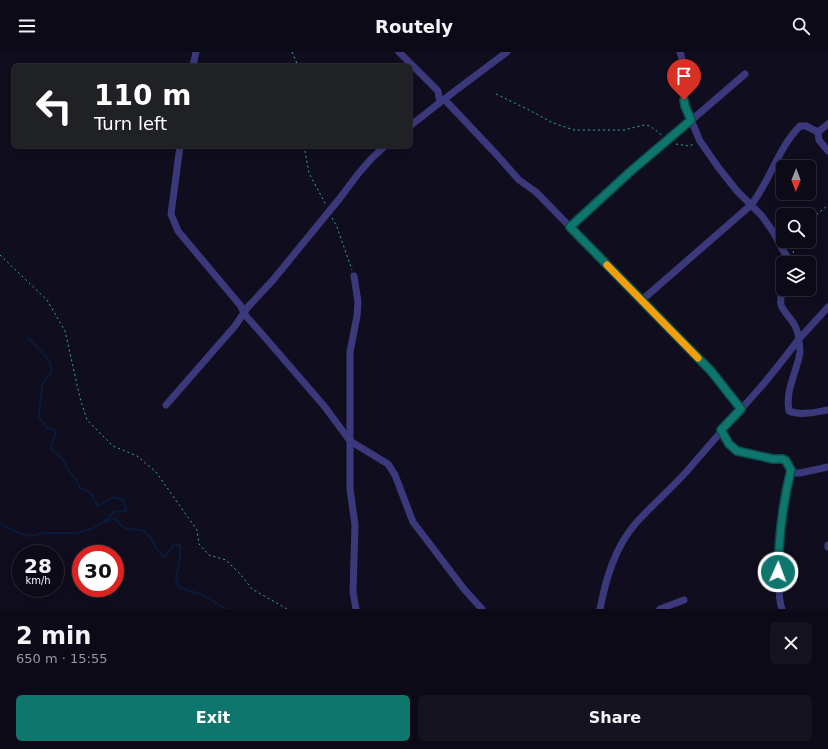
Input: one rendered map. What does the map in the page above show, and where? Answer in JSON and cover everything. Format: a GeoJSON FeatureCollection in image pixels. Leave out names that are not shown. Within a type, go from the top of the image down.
{"type":"FeatureCollection","features":[{"type":"Feature","properties":{"kind":"street"},"geometry":{"type":"LineString","coordinates":[[193,64],[196,52]]}},
{"type":"Feature","properties":{"kind":"street"},"geometry":{"type":"LineString","coordinates":[[399,52],[411,64]]}},
{"type":"Feature","properties":{"kind":"street"},"geometry":{"type":"LineString","coordinates":[[412,124],[506,52]]}},
{"type":"Feature","properties":{"kind":"street"},"geometry":{"type":"LineString","coordinates":[[680,52],[685,106],[700,141],[728,179],[762,216],[774,233],[786,256]]}},
{"type":"Feature","properties":{"kind":"street"},"geometry":{"type":"LineString","coordinates":[[412,65],[438,91],[439,98],[446,101],[519,180],[536,192],[711,371],[741,409]]}},
{"type":"Feature","properties":{"kind":"street"},"geometry":{"type":"LineString","coordinates":[[570,227],[583,214],[745,74]]}},
{"type":"Feature","properties":{"kind":"street"},"geometry":{"type":"LineString","coordinates":[[818,132],[828,124]]}},
{"type":"Feature","properties":{"kind":"street"},"geometry":{"type":"LineString","coordinates":[[642,300],[751,205],[759,195],[780,154],[800,126],[806,126],[818,132]]}},
{"type":"Feature","properties":{"kind":"street"},"geometry":{"type":"LineString","coordinates":[[818,132],[819,140],[828,151]]}},
{"type":"Feature","properties":{"kind":"street"},"geometry":{"type":"LineString","coordinates":[[180,148],[171,214],[178,231],[240,305],[244,314],[325,407],[350,441],[388,464],[395,475],[413,522],[482,609]]}},
{"type":"Feature","properties":{"kind":"street"},"geometry":{"type":"LineString","coordinates":[[166,405],[235,326],[247,308],[273,280],[358,174],[382,148]]}},
{"type":"Feature","properties":{"kind":"street"},"geometry":{"type":"LineString","coordinates":[[354,276],[358,302],[357,316],[350,352],[350,489],[355,525],[353,592],[356,609]]}},
{"type":"Feature","properties":{"kind":"street"},"geometry":{"type":"LineString","coordinates":[[781,296],[780,305],[796,326],[800,351],[789,388],[789,411],[793,413],[800,413],[828,410]]}},
{"type":"Feature","properties":{"kind":"street"},"geometry":{"type":"LineString","coordinates":[[600,609],[605,585],[612,564],[624,540],[635,524],[685,473],[721,430],[760,388],[799,339],[828,307]]}},
{"type":"Feature","properties":{"kind":"street"},"geometry":{"type":"LineString","coordinates":[[721,430],[729,444],[737,451],[773,459],[783,459],[795,473],[828,466]]}},
{"type":"Feature","properties":{"kind":"street"},"geometry":{"type":"LineString","coordinates":[[782,609],[778,572],[779,546],[784,498],[791,470]]}},
{"type":"Feature","properties":{"kind":"street"},"geometry":{"type":"LineString","coordinates":[[660,609],[684,600]]}},
{"type":"Feature","properties":{"kind":"path"},"geometry":{"type":"LineString","coordinates":[[292,52],[297,64]]}},
{"type":"Feature","properties":{"kind":"path"},"geometry":{"type":"LineString","coordinates":[[496,94],[553,123],[574,130],[624,130],[644,125],[650,126],[677,145],[689,146],[700,141]]}},
{"type":"Feature","properties":{"kind":"path"},"geometry":{"type":"LineString","coordinates":[[816,215],[828,205]]}},
{"type":"Feature","properties":{"kind":"path"},"geometry":{"type":"LineString","coordinates":[[0,255],[47,300],[65,330],[80,398],[88,420],[113,446],[137,456],[156,472],[197,530],[199,544],[209,555],[226,560],[252,589],[287,609]]}},
{"type":"Feature","properties":{"kind":"waterway"},"geometry":{"type":"LineString","coordinates":[[28,338],[49,360],[52,371],[42,385],[39,417],[47,428],[56,430],[51,449],[64,460],[67,468],[80,488],[90,492],[98,506],[114,497],[124,500],[126,511],[114,512],[104,522],[116,518],[125,528],[143,531],[150,537],[156,548],[165,557],[174,544],[180,545],[180,558],[176,580],[180,588],[201,594],[226,609]]}},
{"type":"Feature","properties":{"kind":"waterway"},"geometry":{"type":"LineString","coordinates":[[0,524],[19,533],[31,536],[44,533],[76,533],[92,529],[104,522]]}},
{"type":"Feature","properties":{"kind":"slow traffic"},"geometry":{"type":"LineString","coordinates":[[607,265],[698,358]]}},
{"type":"Feature","properties":{"kind":"route"},"geometry":{"type":"LineString","coordinates":[[684,100],[691,120],[631,171],[570,227],[637,294],[676,337],[711,371],[741,409],[721,430],[729,444],[737,451],[773,459],[783,459],[786,461],[791,470],[784,498],[778,572]]}}]}
